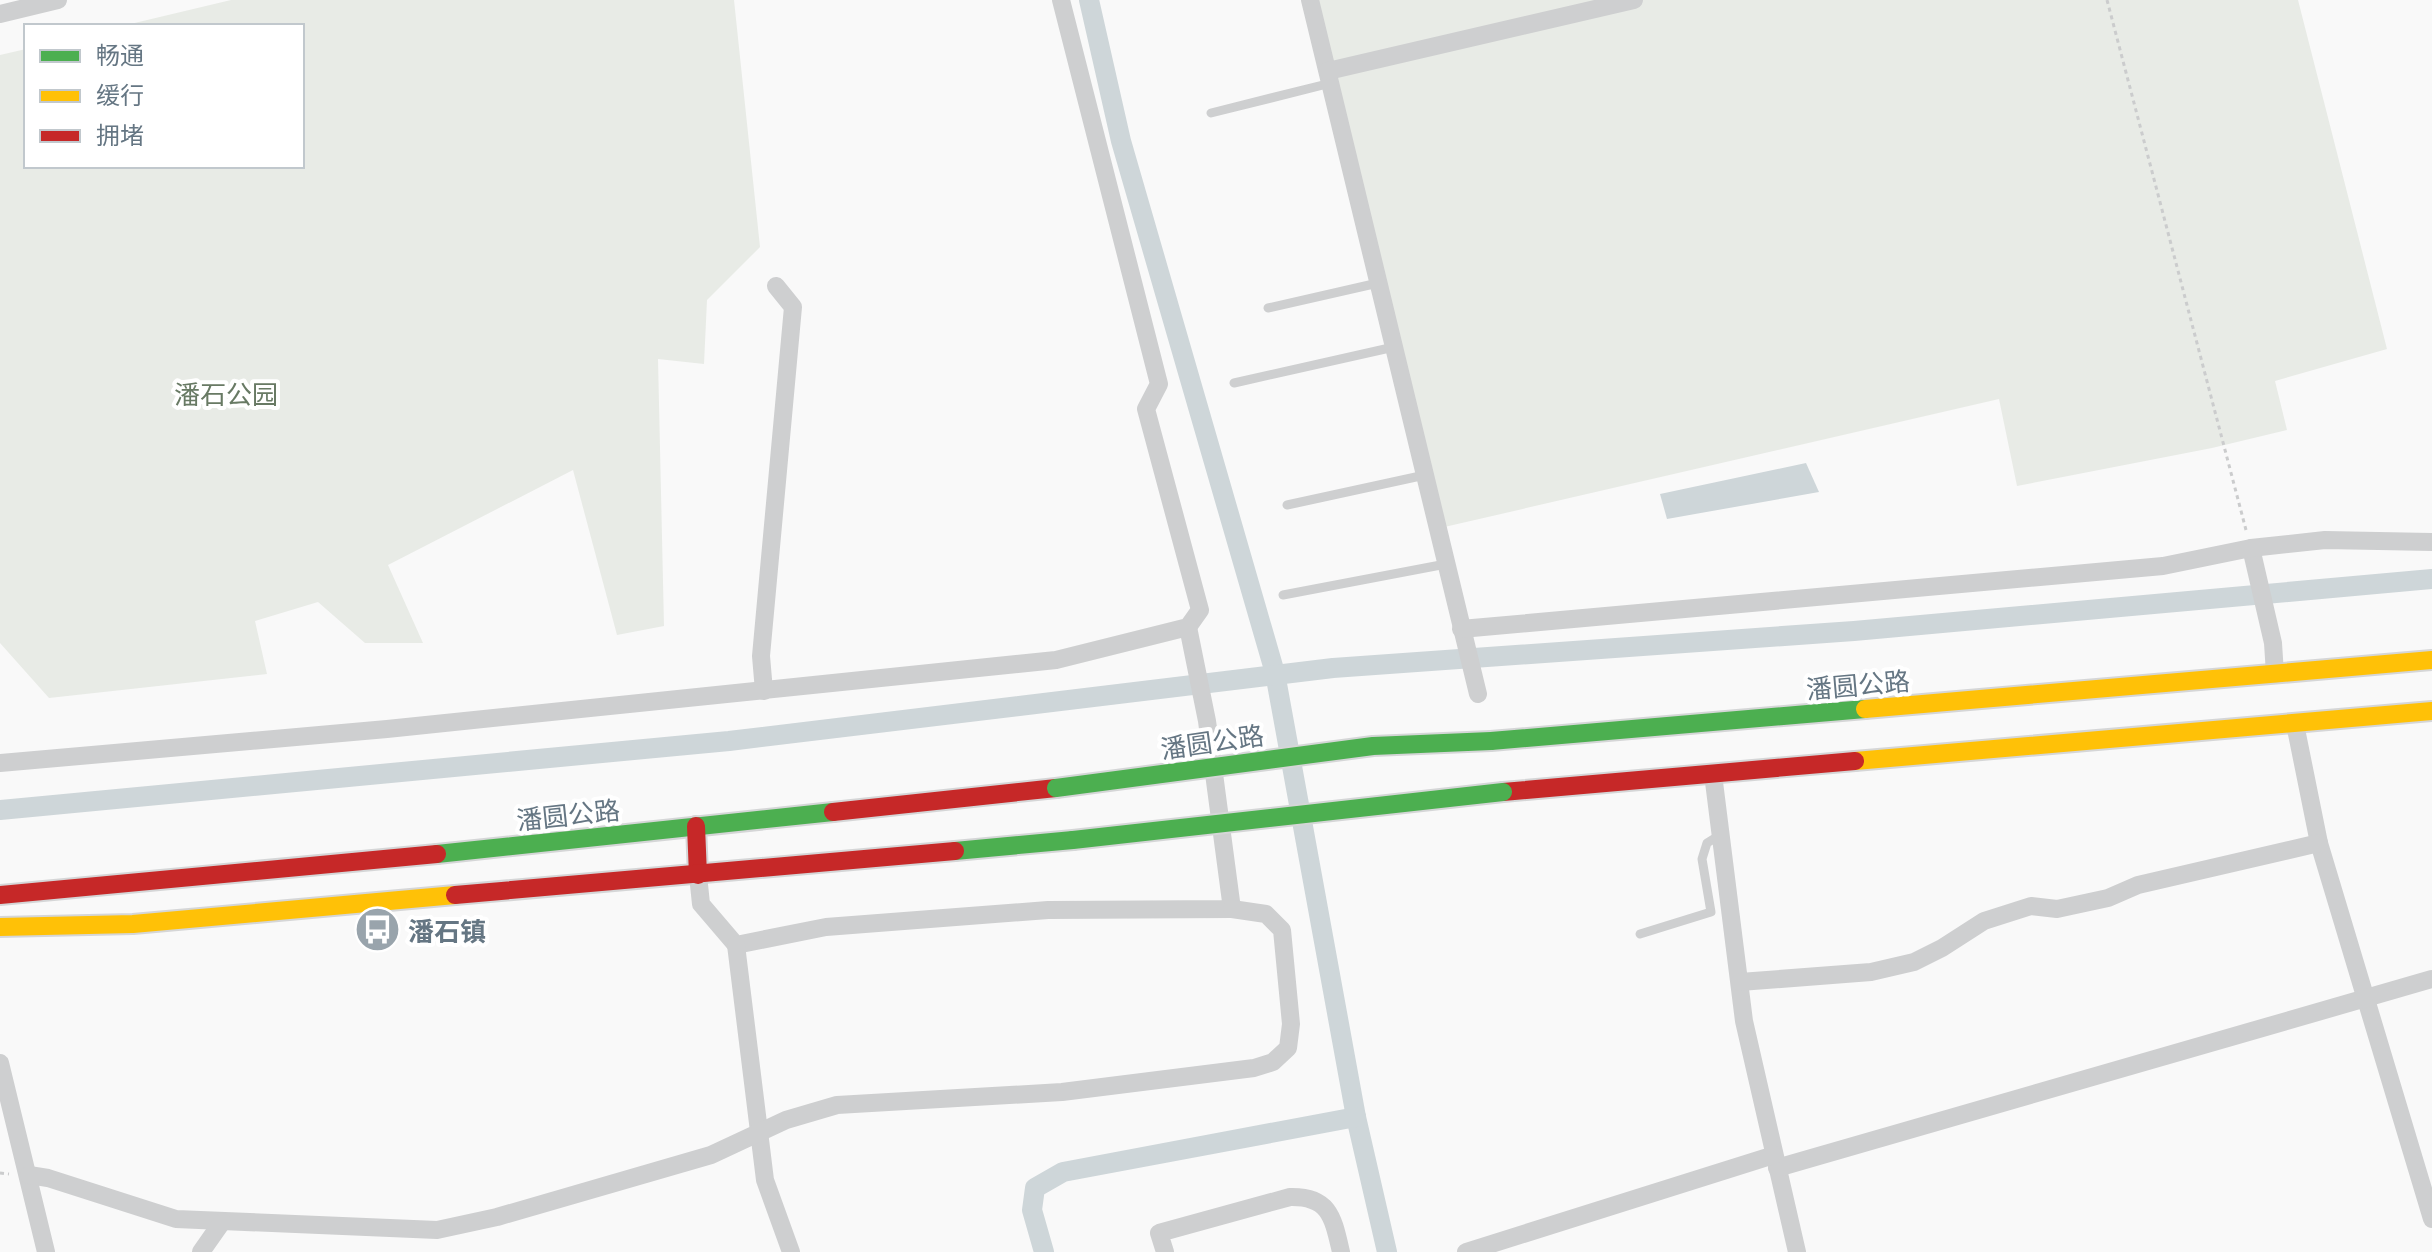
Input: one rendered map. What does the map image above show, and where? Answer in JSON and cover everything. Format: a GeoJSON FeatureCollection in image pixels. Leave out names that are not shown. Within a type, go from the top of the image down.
{"type":"FeatureCollection","features":[{"type":"Feature","properties":{"kind":"main road","name":"潘圆公路"},"geometry":{"type":"LineString","coordinates":[[0,895],[507,847],[1056,788],[1373,746],[1491,741],[2432,660]]}},
{"type":"Feature","properties":{"kind":"main road"},"geometry":{"type":"LineString","coordinates":[[0,927],[133,924],[698,875],[1073,840],[1503,792],[2432,711]]}},
{"type":"Feature","properties":{"kind":"main road"},"geometry":{"type":"LineString","coordinates":[[696,826],[698,875]]}},
{"type":"Feature","properties":{"kind":"street"},"geometry":{"type":"LineString","coordinates":[[0,14],[58,0]]}},
{"type":"Feature","properties":{"kind":"street"},"geometry":{"type":"LineString","coordinates":[[1061,0],[1159,384],[1146,409],[1200,610],[1190,635],[1207,721],[1232,909]]}},
{"type":"Feature","properties":{"kind":"street"},"geometry":{"type":"LineString","coordinates":[[1310,0],[1478,694]]}},
{"type":"Feature","properties":{"kind":"street"},"geometry":{"type":"LineString","coordinates":[[1329,77],[1634,0]]}},
{"type":"Feature","properties":{"kind":"street"},"geometry":{"type":"LineString","coordinates":[[764,691],[761,656],[793,307],[776,286]]}},
{"type":"Feature","properties":{"kind":"street"},"geometry":{"type":"LineString","coordinates":[[1462,634],[2163,566],[2325,540],[2432,542]]}},
{"type":"Feature","properties":{"kind":"street"},"geometry":{"type":"LineString","coordinates":[[2252,552],[2273,643],[2275,674]]}},
{"type":"Feature","properties":{"kind":"street"},"geometry":{"type":"LineString","coordinates":[[0,763],[387,729],[1056,660],[1190,635]]}},
{"type":"Feature","properties":{"kind":"street"},"geometry":{"type":"LineString","coordinates":[[2295,724],[2319,843],[2432,1219]]}},
{"type":"Feature","properties":{"kind":"street"},"geometry":{"type":"LineString","coordinates":[[1713,774],[1744,1021],[1797,1252]]}},
{"type":"Feature","properties":{"kind":"street"},"geometry":{"type":"LineString","coordinates":[[1740,982],[1871,972],[1914,962],[1984,921],[2031,906],[2057,909],[2108,898],[2138,885],[2319,843]]}},
{"type":"Feature","properties":{"kind":"street"},"geometry":{"type":"LineString","coordinates":[[698,875],[701,904],[736,945],[765,1180],[791,1252]]}},
{"type":"Feature","properties":{"kind":"street"},"geometry":{"type":"LineString","coordinates":[[29,1175],[48,1178],[176,1219],[437,1230],[462,1226],[711,1155],[758,1131],[837,1105],[1062,1092],[1254,1068],[1273,1062],[1288,1048],[1291,1024],[1282,930],[1266,914],[1232,909],[1048,910],[826,927],[736,945]]}},
{"type":"Feature","properties":{"kind":"street"},"geometry":{"type":"LineString","coordinates":[[1466,1252],[1775,1161],[2432,979]]}},
{"type":"Feature","properties":{"kind":"street"},"geometry":{"type":"LineString","coordinates":[[0,1063],[46,1252]]}},
{"type":"Feature","properties":{"kind":"street"},"geometry":{"type":"LineString","coordinates":[[1165,1252],[1159,1233],[1290,1197],[1307,1197],[1323,1204],[1333,1221],[1341,1252]]}},
{"type":"Feature","properties":{"kind":"street"},"geometry":{"type":"LineString","coordinates":[[201,1252],[222,1222]]}},
{"type":"Feature","properties":{"kind":"lane"},"geometry":{"type":"LineString","coordinates":[[1211,113],[1329,77]]}},
{"type":"Feature","properties":{"kind":"lane"},"geometry":{"type":"LineString","coordinates":[[1268,308],[1378,283]]}},
{"type":"Feature","properties":{"kind":"lane"},"geometry":{"type":"LineString","coordinates":[[1234,383],[1394,347]]}},
{"type":"Feature","properties":{"kind":"lane"},"geometry":{"type":"LineString","coordinates":[[1287,505],[1425,475]]}},
{"type":"Feature","properties":{"kind":"lane"},"geometry":{"type":"LineString","coordinates":[[1283,595],[1446,564]]}},
{"type":"Feature","properties":{"kind":"lane"},"geometry":{"type":"LineString","coordinates":[[1640,934],[1711,912],[1702,859],[1707,843],[1720,835]]}},
{"type":"Feature","properties":{"kind":"path"},"geometry":{"type":"LineString","coordinates":[[2107,0],[2252,552]]}},
{"type":"Feature","properties":{"kind":"green space","name":"潘石公园"},"geometry":{"type":"Polygon","coordinates":[[[231,0],[734,0],[760,247],[707,300],[704,364],[658,359],[664,626],[617,635],[573,470],[388,565],[423,643],[365,643],[318,602],[255,621],[267,674],[49,698],[0,643],[0,55],[24,49],[24,168],[304,168],[304,24],[130,24],[231,0]]]}},
{"type":"Feature","properties":{"kind":"green space"},"geometry":{"type":"Polygon","coordinates":[[[1313,0],[2298,0],[2387,349],[2275,381],[2287,430],[2017,486],[1999,399],[1440,528],[1313,0]]]}},
{"type":"Feature","properties":{"kind":"shaded area"},"geometry":{"type":"Polygon","coordinates":[[[1806,463],[1819,492],[1667,519],[1660,494],[1806,463]]]}},
{"type":"Feature","properties":{"kind":"waterway"},"geometry":{"type":"LineString","coordinates":[[1089,0],[1121,141],[1275,673],[1356,1117],[1387,1252]]}},
{"type":"Feature","properties":{"kind":"waterway"},"geometry":{"type":"LineString","coordinates":[[0,810],[729,741],[1333,668],[1854,631],[2432,579]]}},
{"type":"Feature","properties":{"kind":"waterway"},"geometry":{"type":"LineString","coordinates":[[1044,1252],[1032,1210],[1035,1188],[1063,1172],[1356,1117]]}},
{"type":"Feature","properties":{"kind":"traffic: fast"},"geometry":{"type":"LineString","coordinates":[[1491,741],[1865,709]]}},
{"type":"Feature","properties":{"kind":"traffic: fast"},"geometry":{"type":"LineString","coordinates":[[1056,788],[1373,746],[1491,741]]}},
{"type":"Feature","properties":{"kind":"traffic: fast"},"geometry":{"type":"LineString","coordinates":[[1073,840],[1503,792]]}},
{"type":"Feature","properties":{"kind":"traffic: fast"},"geometry":{"type":"LineString","coordinates":[[437,854],[833,812]]}},
{"type":"Feature","properties":{"kind":"traffic: fast"},"geometry":{"type":"LineString","coordinates":[[955,851],[1073,840]]}},
{"type":"Feature","properties":{"kind":"traffic: slow"},"geometry":{"type":"LineString","coordinates":[[1865,709],[2432,660]]}},
{"type":"Feature","properties":{"kind":"traffic: slow"},"geometry":{"type":"LineString","coordinates":[[1855,761],[2432,711]]}},
{"type":"Feature","properties":{"kind":"traffic: slow"},"geometry":{"type":"LineString","coordinates":[[0,927],[133,924],[455,895]]}},
{"type":"Feature","properties":{"kind":"traffic: jam"},"geometry":{"type":"LineString","coordinates":[[1503,792],[1855,761]]}},
{"type":"Feature","properties":{"kind":"traffic: jam"},"geometry":{"type":"LineString","coordinates":[[833,812],[1056,788]]}},
{"type":"Feature","properties":{"kind":"traffic: jam"},"geometry":{"type":"LineString","coordinates":[[696,826],[698,875]]}},
{"type":"Feature","properties":{"kind":"traffic: jam"},"geometry":{"type":"LineString","coordinates":[[455,895],[955,851]]}},
{"type":"Feature","properties":{"kind":"traffic: jam"},"geometry":{"type":"LineString","coordinates":[[0,895],[437,854]]}},
{"type":"Feature","properties":{"kind":"place","name":"潘石镇"},"geometry":{"type":"Point","coordinates":[377,930]}}]}
